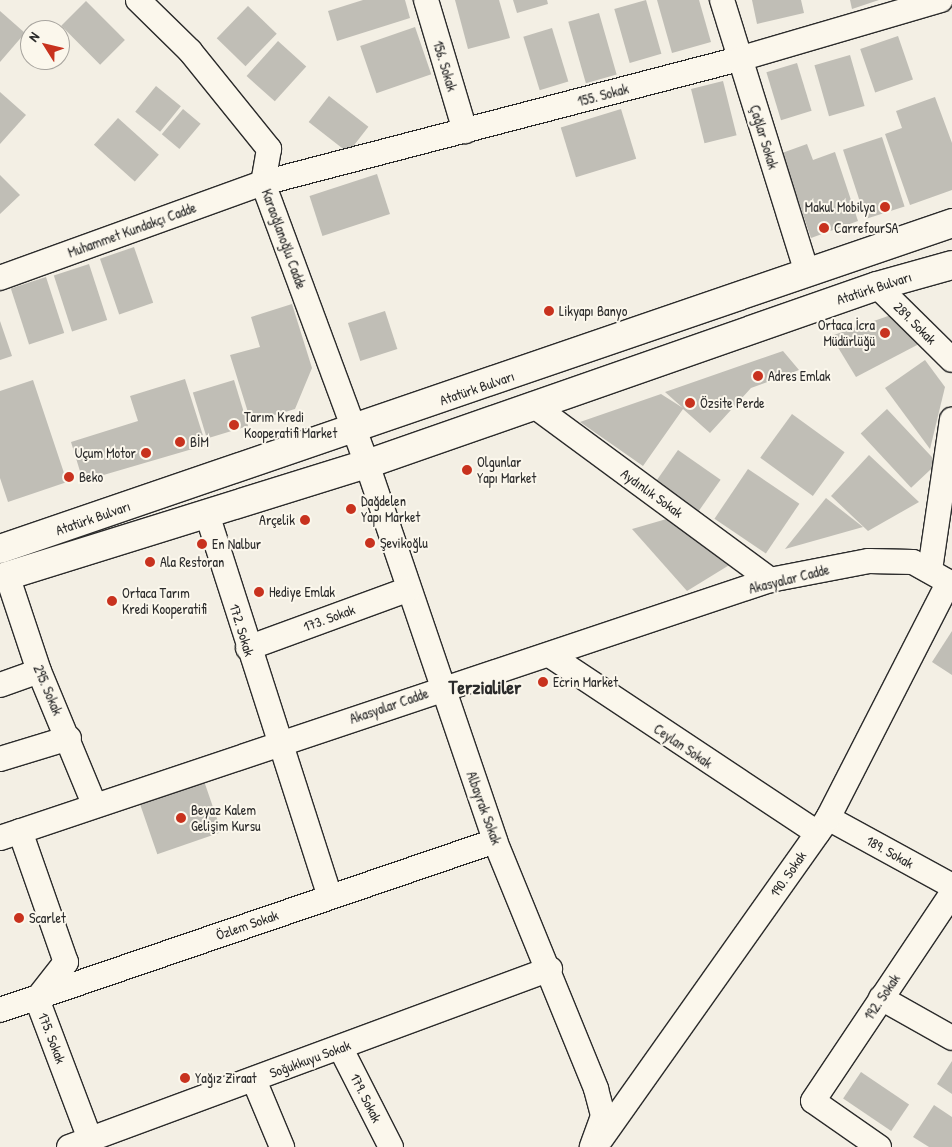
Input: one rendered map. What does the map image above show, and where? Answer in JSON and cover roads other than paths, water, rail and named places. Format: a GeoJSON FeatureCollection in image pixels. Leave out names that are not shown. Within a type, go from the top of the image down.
{"type":"FeatureCollection","features":[{"type":"Feature","properties":{"kind":"main road","name":"Atatürk Bulvarı"},"geometry":{"type":"LineString","coordinates":[[2,542],[354,430],[952,223]]}},
{"type":"Feature","properties":{"kind":"main road","name":"Atatürk Bulvarı"},"geometry":{"type":"LineString","coordinates":[[4,576],[367,464],[877,286],[952,265]]}},
{"type":"Feature","properties":{"kind":"street","name":"Karaoğlanoğlu Cadde"},"geometry":{"type":"LineString","coordinates":[[138,0],[190,52],[269,149],[263,183],[367,464]]}},
{"type":"Feature","properties":{"kind":"street","name":"156. Sokak"},"geometry":{"type":"LineString","coordinates":[[426,0],[464,131]]}},
{"type":"Feature","properties":{"kind":"street","name":"Çağlar Sokak"},"geometry":{"type":"LineString","coordinates":[[722,0],[807,273]]}},
{"type":"Feature","properties":{"kind":"street","name":"155. Sokak"},"geometry":{"type":"LineString","coordinates":[[263,183],[739,59],[941,0]]}},
{"type":"Feature","properties":{"kind":"street","name":"Muhammet Kundakçı Cadde"},"geometry":{"type":"LineString","coordinates":[[0,278],[263,183]]}},
{"type":"Feature","properties":{"kind":"street","name":"289. Sokak"},"geometry":{"type":"LineString","coordinates":[[877,286],[952,360]]}},
{"type":"Feature","properties":{"kind":"street","name":"Aydınlık Sokak"},"geometry":{"type":"LineString","coordinates":[[533,405],[770,580]]}},
{"type":"Feature","properties":{"kind":"street"},"geometry":{"type":"LineString","coordinates":[[944,579],[952,420]]}},
{"type":"Feature","properties":{"kind":"street","name":"Albayrak Sokak"},"geometry":{"type":"LineString","coordinates":[[367,464],[410,589],[440,688],[495,841],[550,969],[603,1116],[594,1147]]}},
{"type":"Feature","properties":{"kind":"street","name":"172. Sokak"},"geometry":{"type":"LineString","coordinates":[[207,514],[278,746],[330,896]]}},
{"type":"Feature","properties":{"kind":"street","name":"Akasyalar Cadde"},"geometry":{"type":"LineString","coordinates":[[10,834],[94,804],[278,746],[440,688],[551,656],[770,580],[869,561],[913,562],[944,579]]}},
{"type":"Feature","properties":{"kind":"street","name":"295. Sokak"},"geometry":{"type":"LineString","coordinates":[[4,576],[39,671],[69,738],[94,804]]}},
{"type":"Feature","properties":{"kind":"street","name":"190. Sokak"},"geometry":{"type":"LineString","coordinates":[[594,1147],[822,825],[944,579]]}},
{"type":"Feature","properties":{"kind":"street","name":"173. Sokak"},"geometry":{"type":"LineString","coordinates":[[248,648],[410,589]]}},
{"type":"Feature","properties":{"kind":"street","name":"Ceylan Sokak"},"geometry":{"type":"LineString","coordinates":[[551,656],[822,825]]}},
{"type":"Feature","properties":{"kind":"street"},"geometry":{"type":"LineString","coordinates":[[0,685],[39,671]]}},
{"type":"Feature","properties":{"kind":"street"},"geometry":{"type":"LineString","coordinates":[[0,759],[69,738]]}},
{"type":"Feature","properties":{"kind":"street","name":"189. Sokak"},"geometry":{"type":"LineString","coordinates":[[822,825],[952,886]]}},
{"type":"Feature","properties":{"kind":"street","name":"175. Sokak"},"geometry":{"type":"LineString","coordinates":[[10,834],[66,962],[37,999],[80,1143]]}},
{"type":"Feature","properties":{"kind":"street","name":"Özlem Sokak"},"geometry":{"type":"LineString","coordinates":[[0,1010],[37,999],[330,896],[495,841]]}},
{"type":"Feature","properties":{"kind":"street","name":"192. Sokak"},"geometry":{"type":"LineString","coordinates":[[879,1147],[813,1101],[952,893]]}},
{"type":"Feature","properties":{"kind":"street","name":"Soğukkuyu Sokak"},"geometry":{"type":"LineString","coordinates":[[80,1143],[341,1048],[550,969]]}},
{"type":"Feature","properties":{"kind":"street"},"geometry":{"type":"LineString","coordinates":[[882,998],[952,1038]]}},
{"type":"Feature","properties":{"kind":"street","name":"179. Sokak"},"geometry":{"type":"LineString","coordinates":[[341,1048],[391,1147]]}},
{"type":"Feature","properties":{"kind":"street"},"geometry":{"type":"LineString","coordinates":[[254,1080],[282,1147]]}},
{"type":"Feature","properties":{"kind":"place","name":"Makul Mobilya"},"geometry":{"type":"Point","coordinates":[885,207]}},
{"type":"Feature","properties":{"kind":"place","name":"CarrefourSA"},"geometry":{"type":"Point","coordinates":[824,228]}},
{"type":"Feature","properties":{"kind":"place","name":"Likyapı Banyo"},"geometry":{"type":"Point","coordinates":[549,311]}},
{"type":"Feature","properties":{"kind":"place","name":"Ortaca İcra Müdürlüğü"},"geometry":{"type":"Point","coordinates":[885,333]}},
{"type":"Feature","properties":{"kind":"place","name":"Adres Emlak"},"geometry":{"type":"Point","coordinates":[758,376]}},
{"type":"Feature","properties":{"kind":"place","name":"Özsite Perde"},"geometry":{"type":"Point","coordinates":[690,403]}},
{"type":"Feature","properties":{"kind":"place","name":"Tarım Kredi Kooperatifi Market"},"geometry":{"type":"Point","coordinates":[234,425]}},
{"type":"Feature","properties":{"kind":"place","name":"BİM"},"geometry":{"type":"Point","coordinates":[180,442]}},
{"type":"Feature","properties":{"kind":"place","name":"Uçum Motor"},"geometry":{"type":"Point","coordinates":[146,453]}},
{"type":"Feature","properties":{"kind":"place","name":"Olgunlar Yapı Market"},"geometry":{"type":"Point","coordinates":[467,470]}},
{"type":"Feature","properties":{"kind":"place","name":"Beko"},"geometry":{"type":"Point","coordinates":[69,477]}},
{"type":"Feature","properties":{"kind":"place","name":"Dağdelen Yapı Market"},"geometry":{"type":"Point","coordinates":[351,509]}},
{"type":"Feature","properties":{"kind":"place","name":"Arçelik"},"geometry":{"type":"Point","coordinates":[305,520]}},
{"type":"Feature","properties":{"kind":"place","name":"Şevikoğlu"},"geometry":{"type":"Point","coordinates":[370,543]}},
{"type":"Feature","properties":{"kind":"place","name":"En Nalbur"},"geometry":{"type":"Point","coordinates":[202,544]}},
{"type":"Feature","properties":{"kind":"place","name":"Ala Restoran"},"geometry":{"type":"Point","coordinates":[150,562]}},
{"type":"Feature","properties":{"kind":"place","name":"Hediye Emlak"},"geometry":{"type":"Point","coordinates":[259,592]}},
{"type":"Feature","properties":{"kind":"place","name":"Ortaca Tarım Kredi Kooperatifi"},"geometry":{"type":"Point","coordinates":[112,601]}},
{"type":"Feature","properties":{"kind":"place","name":"Ecrin Market"},"geometry":{"type":"Point","coordinates":[543,682]}},
{"type":"Feature","properties":{"kind":"place","name":"Beyaz Kalem Gelişim Kursu"},"geometry":{"type":"Point","coordinates":[181,818]}},
{"type":"Feature","properties":{"kind":"place","name":"Scarlet"},"geometry":{"type":"Point","coordinates":[19,918]}},
{"type":"Feature","properties":{"kind":"place","name":"Yağız Ziraat"},"geometry":{"type":"Point","coordinates":[185,1078]}},
{"type":"Feature","properties":{"kind":"district","name":"Terzialiler"},"geometry":{"type":"Point","coordinates":[485,688]}}]}
